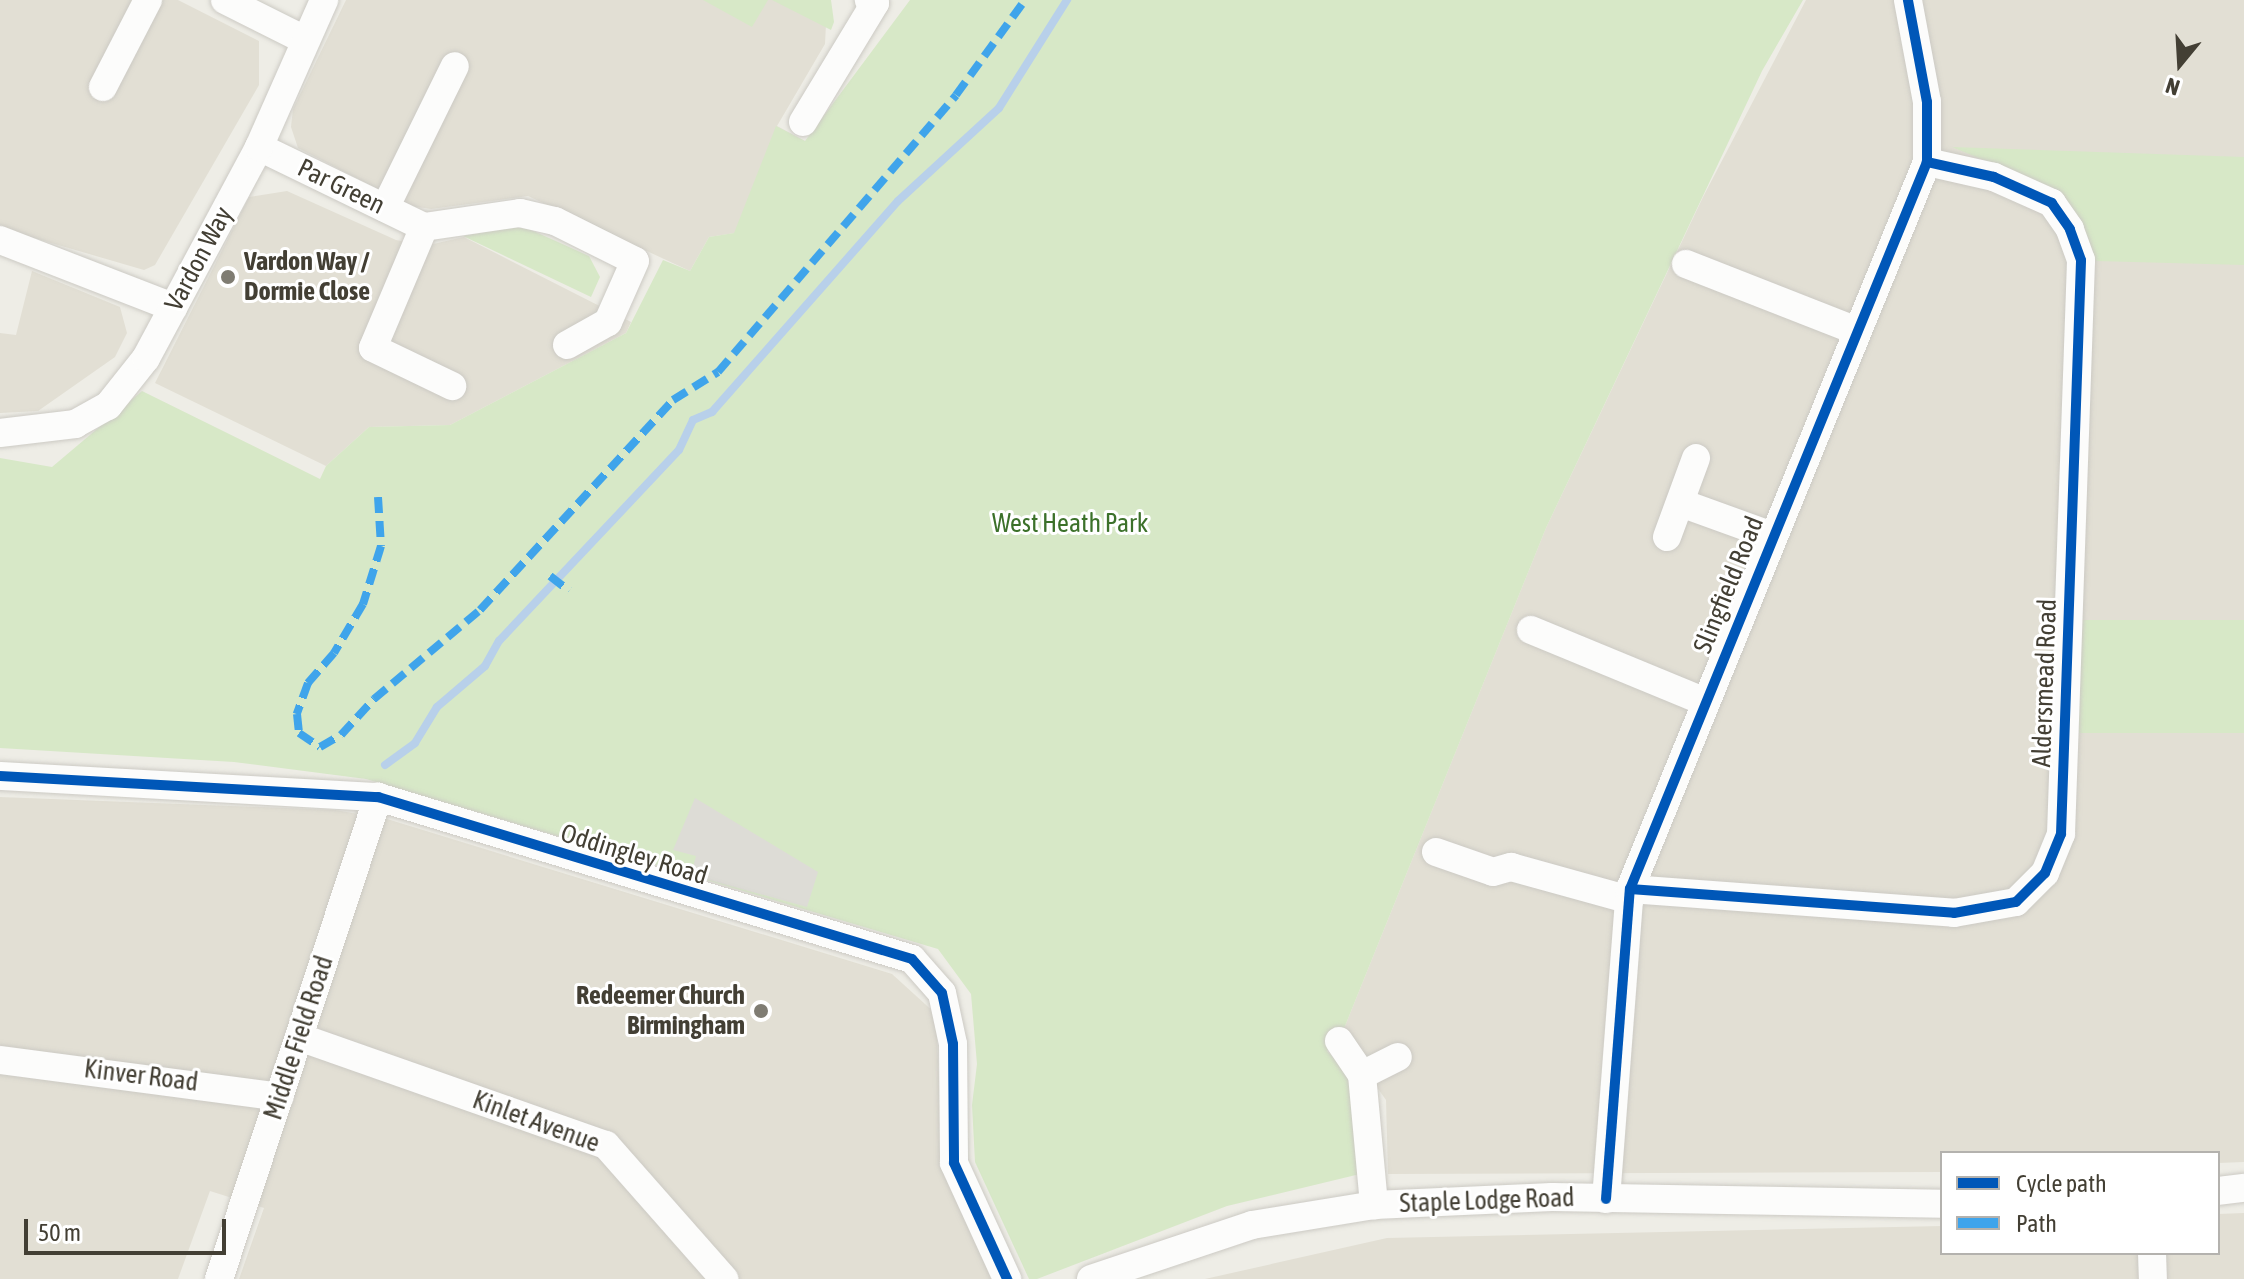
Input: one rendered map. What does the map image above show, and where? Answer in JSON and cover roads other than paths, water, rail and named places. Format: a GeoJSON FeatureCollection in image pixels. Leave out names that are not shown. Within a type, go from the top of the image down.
{"type":"FeatureCollection","features":[{"type":"Feature","properties":{"kind":"street"},"geometry":{"type":"LineString","coordinates":[[103,87],[148,0]]}},
{"type":"Feature","properties":{"kind":"street"},"geometry":{"type":"LineString","coordinates":[[225,0],[305,40]]}},
{"type":"Feature","properties":{"kind":"street","name":"Vardon Way"},"geometry":{"type":"LineString","coordinates":[[0,433],[75,424],[108,406],[146,358],[259,147],[324,0]]}},
{"type":"Feature","properties":{"kind":"street"},"geometry":{"type":"LineString","coordinates":[[803,122],[875,3],[869,0]]}},
{"type":"Feature","properties":{"kind":"street","name":"Slingfield Road"},"geometry":{"type":"LineString","coordinates":[[1606,1199],[1630,894],[1772,536],[1927,162],[1927,102],[1908,0]]}},
{"type":"Feature","properties":{"kind":"street"},"geometry":{"type":"LineString","coordinates":[[385,208],[455,66]]}},
{"type":"Feature","properties":{"kind":"street","name":"Par Green"},"geometry":{"type":"LineString","coordinates":[[259,147],[424,227]]}},
{"type":"Feature","properties":{"kind":"street","name":"Aldersmead Road"},"geometry":{"type":"LineString","coordinates":[[1630,894],[1954,913],[2016,902],[2045,873],[2061,834],[2081,260],[2070,229],[2052,203],[1994,177],[1927,162]]}},
{"type":"Feature","properties":{"kind":"street"},"geometry":{"type":"LineString","coordinates":[[452,386],[373,348],[424,227],[520,213],[555,221],[635,261],[608,322],[567,345]]}},
{"type":"Feature","properties":{"kind":"street"},"geometry":{"type":"LineString","coordinates":[[1,247],[173,307]]}},
{"type":"Feature","properties":{"kind":"street"},"geometry":{"type":"LineString","coordinates":[[1686,264],[1857,331]]}},
{"type":"Feature","properties":{"kind":"street"},"geometry":{"type":"LineString","coordinates":[[1667,537],[1696,458]]}},
{"type":"Feature","properties":{"kind":"street"},"geometry":{"type":"LineString","coordinates":[[1681,503],[1772,536]]}},
{"type":"Feature","properties":{"kind":"street"},"geometry":{"type":"LineString","coordinates":[[1531,630],[1706,702]]}},
{"type":"Feature","properties":{"kind":"street","name":"Oddingley Road"},"geometry":{"type":"LineString","coordinates":[[0,776],[378,797],[912,959],[942,993],[953,1044],[954,1163],[1007,1279]]}},
{"type":"Feature","properties":{"kind":"street","name":"Middle Field Road"},"geometry":{"type":"LineString","coordinates":[[225,1277],[378,797]]}},
{"type":"Feature","properties":{"kind":"street"},"geometry":{"type":"LineString","coordinates":[[1436,852],[1493,872],[1511,867],[1630,894]]}},
{"type":"Feature","properties":{"kind":"street","name":"Kinlet Avenue"},"geometry":{"type":"LineString","coordinates":[[299,1037],[606,1145],[724,1279]]}},
{"type":"Feature","properties":{"kind":"street"},"geometry":{"type":"LineString","coordinates":[[1339,1041],[1362,1075],[1374,1205]]}},
{"type":"Feature","properties":{"kind":"street"},"geometry":{"type":"LineString","coordinates":[[1362,1075],[1398,1057]]}},
{"type":"Feature","properties":{"kind":"street","name":"Kinver Road"},"geometry":{"type":"LineString","coordinates":[[0,1060],[280,1097]]}},
{"type":"Feature","properties":{"kind":"street"},"geometry":{"type":"LineString","coordinates":[[2220,1191],[2244,1188]]}},
{"type":"Feature","properties":{"kind":"street","name":"Staple Lodge Road"},"geometry":{"type":"LineString","coordinates":[[1091,1279],[1252,1225],[1374,1205],[1606,1199],[1940,1204]]}},
{"type":"Feature","properties":{"kind":"street"},"geometry":{"type":"LineString","coordinates":[[2152,1255],[2153,1279]]}},
{"type":"Feature","properties":{"kind":"waterway"},"geometry":{"type":"LineString","coordinates":[[385,765],[415,743],[437,707],[485,666],[499,641],[679,450],[693,420],[712,412],[898,201],[999,108],[1067,0]]}},
{"type":"Feature","properties":{"kind":"place","name":"Vardon Way / Dormie Close"},"geometry":{"type":"Point","coordinates":[228,277]}},
{"type":"Feature","properties":{"kind":"place","name":"Redeemer Church Birmingham"},"geometry":{"type":"Point","coordinates":[761,1011]}},
{"type":"Feature","properties":{"kind":"park label","name":"West Heath Park"},"geometry":{"type":"Point","coordinates":[1070,524]}}]}
